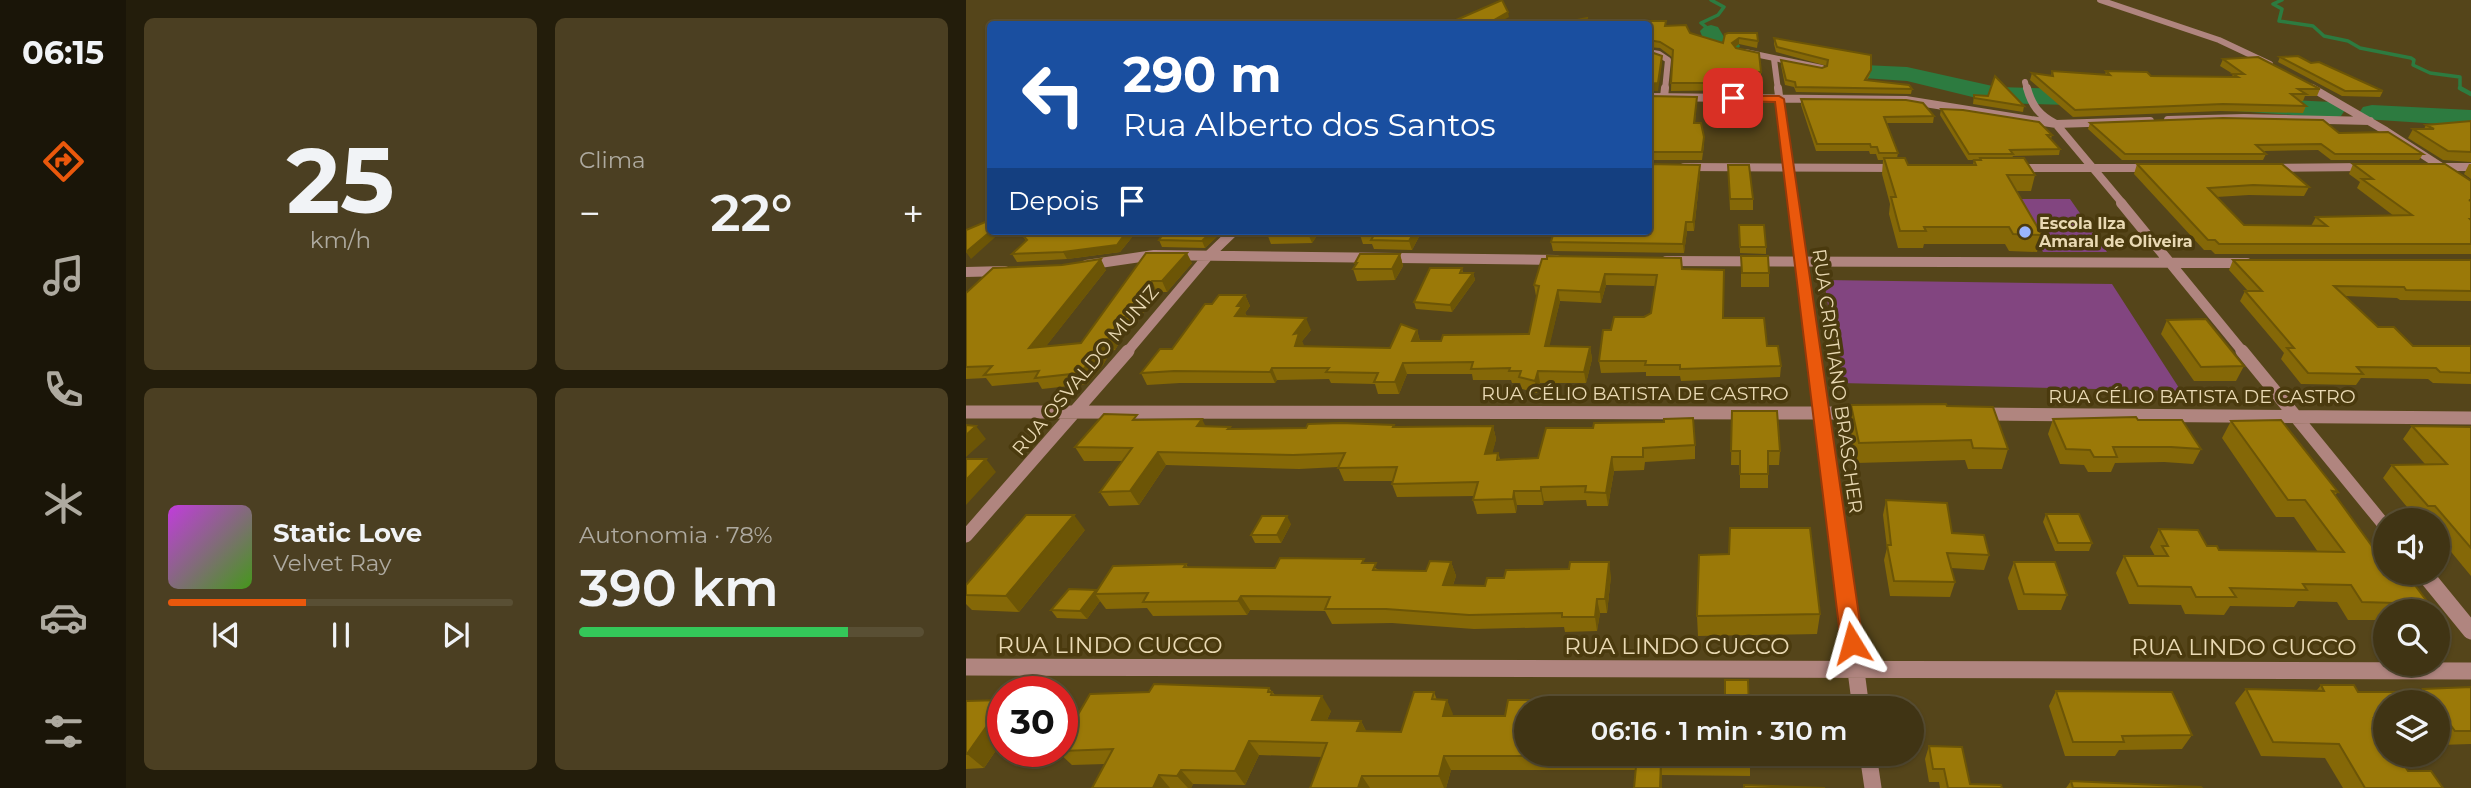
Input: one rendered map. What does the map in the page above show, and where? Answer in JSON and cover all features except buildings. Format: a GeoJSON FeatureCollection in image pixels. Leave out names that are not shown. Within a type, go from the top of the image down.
{"type":"FeatureCollection","features":[{"type":"Feature","properties":{"kind":"street"},"geometry":{"type":"LineString","coordinates":[[2100,0],[2220,40],[2273,66]]}},
{"type":"Feature","properties":{"kind":"street"},"geometry":{"type":"LineString","coordinates":[[1738,50],[1822,68]]}},
{"type":"Feature","properties":{"kind":"street"},"geometry":{"type":"LineString","coordinates":[[1652,53],[1668,60],[1664,97]]}},
{"type":"Feature","properties":{"kind":"street","name":"RUA CRISTIANO BRASCHER"},"geometry":{"type":"LineString","coordinates":[[1774,59],[1859,696]]}},
{"type":"Feature","properties":{"kind":"street"},"geometry":{"type":"LineString","coordinates":[[2297,79],[2370,121],[2471,186]]}},
{"type":"Feature","properties":{"kind":"street"},"geometry":{"type":"LineString","coordinates":[[2025,82],[2029,97],[2041,116],[2056,124],[2094,168],[2373,511]]}},
{"type":"Feature","properties":{"kind":"street"},"geometry":{"type":"LineString","coordinates":[[1652,97],[1921,101],[2056,124],[2220,118],[2370,121]]}},
{"type":"Feature","properties":{"kind":"street"},"geometry":{"type":"LineString","coordinates":[[1676,167],[1913,168]]}},
{"type":"Feature","properties":{"kind":"street"},"geometry":{"type":"LineString","coordinates":[[2261,168],[2373,167]]}},
{"type":"Feature","properties":{"kind":"street"},"geometry":{"type":"LineString","coordinates":[[2429,167],[2471,167]]}},
{"type":"Feature","properties":{"kind":"street"},"geometry":{"type":"LineString","coordinates":[[2010,168],[2163,168]]}},
{"type":"Feature","properties":{"kind":"street","name":"RUA OSVALDO MUNIZ"},"geometry":{"type":"LineString","coordinates":[[966,536],[1208,256],[1230,235]]}},
{"type":"Feature","properties":{"kind":"street"},"geometry":{"type":"LineString","coordinates":[[1080,265],[1154,255],[1566,260]]}},
{"type":"Feature","properties":{"kind":"street"},"geometry":{"type":"LineString","coordinates":[[1649,261],[2254,263]]}},
{"type":"Feature","properties":{"kind":"street"},"geometry":{"type":"LineString","coordinates":[[966,272],[1013,270]]}},
{"type":"Feature","properties":{"kind":"street","name":"RUA CÉLIO BATISTA DE CASTRO"},"geometry":{"type":"LineString","coordinates":[[966,412],[1877,413]]}},
{"type":"Feature","properties":{"kind":"street","name":"RUA CÉLIO BATISTA DE CASTRO"},"geometry":{"type":"LineString","coordinates":[[1961,414],[2471,418]]}},
{"type":"Feature","properties":{"kind":"street"},"geometry":{"type":"LineString","coordinates":[[2434,585],[2471,631]]}},
{"type":"Feature","properties":{"kind":"street","name":"RUA LINDO CUCCO"},"geometry":{"type":"LineString","coordinates":[[966,667],[2471,671]]}},
{"type":"Feature","properties":{"kind":"street"},"geometry":{"type":"LineString","coordinates":[[1870,766],[1873,788]]}},
{"type":"Feature","properties":{"kind":"shaded area"},"geometry":{"type":"Polygon","coordinates":[[[2012,199],[2070,199],[2107,252],[2043,252],[2012,199]]]}},
{"type":"Feature","properties":{"kind":"shaded area"},"geometry":{"type":"Polygon","coordinates":[[[1824,280],[2112,284],[2181,391],[1840,383],[1824,280]]]}},
{"type":"Feature","properties":{"kind":"waterway"},"geometry":{"type":"LineString","coordinates":[[1711,0],[1724,7],[1718,15],[1701,23],[1711,31]]}},
{"type":"Feature","properties":{"kind":"waterway"},"geometry":{"type":"LineString","coordinates":[[2282,0],[2273,4],[2282,9],[2279,21],[2313,26],[2324,36],[2348,41],[2360,48],[2411,58],[2414,60],[2413,65],[2430,73],[2460,77],[2460,88]]}},
{"type":"Feature","properties":{"kind":"waterway"},"geometry":{"type":"LineString","coordinates":[[1711,31],[1714,41],[1729,46]]}},
{"type":"Feature","properties":{"kind":"waterway"},"geometry":{"type":"LineString","coordinates":[[1842,71],[1907,74],[1997,95],[2107,98]]}},
{"type":"Feature","properties":{"kind":"waterway"},"geometry":{"type":"LineString","coordinates":[[2460,88],[2471,94]]}},
{"type":"Feature","properties":{"kind":"waterway"},"geometry":{"type":"LineString","coordinates":[[2246,106],[2332,110]]}},
{"type":"Feature","properties":{"kind":"waterway"},"geometry":{"type":"LineString","coordinates":[[2372,113],[2471,118]]}},
{"type":"Feature","properties":{"kind":"place","name":"Escola Ilza Amaral de Oliveira"},"geometry":{"type":"Point","coordinates":[2025,232]}},
{"type":"Feature","properties":{"kind":"route"},"geometry":{"type":"LineString","coordinates":[[1733,98],[1779,99],[1852,643]]}}]}
